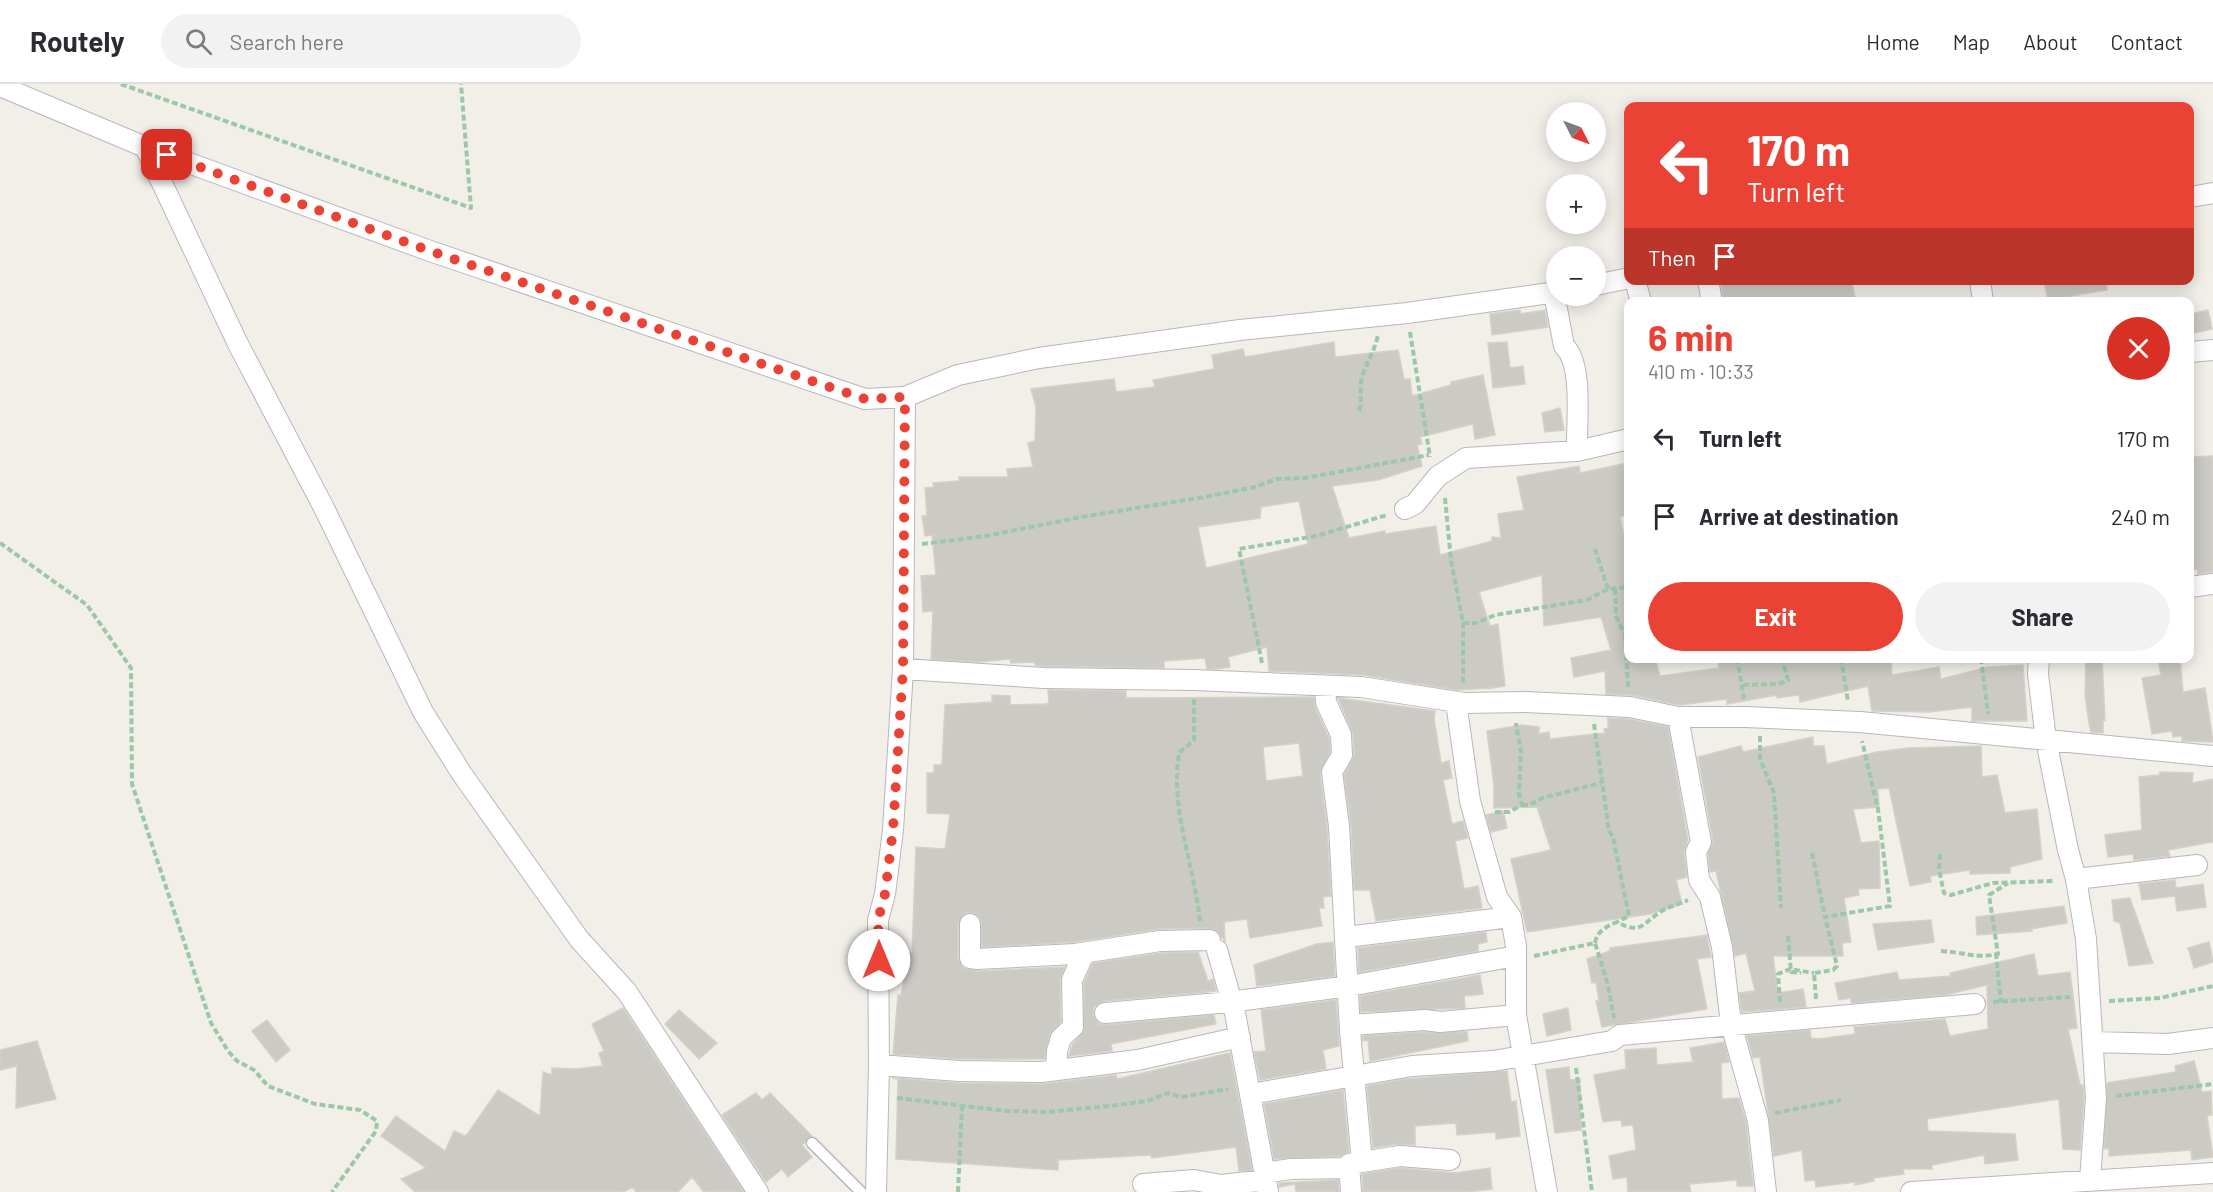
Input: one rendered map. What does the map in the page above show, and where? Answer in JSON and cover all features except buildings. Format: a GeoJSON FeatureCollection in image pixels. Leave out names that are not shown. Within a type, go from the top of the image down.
{"type":"FeatureCollection","features":[{"type":"Feature","properties":{"kind":"street"},"geometry":{"type":"LineString","coordinates":[[0,86],[145,147],[430,251],[865,399],[905,397],[958,375],[1039,358],[1240,330],[1380,316],[1546,294]]}},
{"type":"Feature","properties":{"kind":"street"},"geometry":{"type":"LineString","coordinates":[[145,147],[238,344],[324,508],[423,712],[462,774],[579,939],[627,992],[759,1192]]}},
{"type":"Feature","properties":{"kind":"street"},"geometry":{"type":"LineString","coordinates":[[2194,195],[2213,193]]}},
{"type":"Feature","properties":{"kind":"street"},"geometry":{"type":"LineString","coordinates":[[1606,283],[1624,279]]}},
{"type":"Feature","properties":{"kind":"street"},"geometry":{"type":"LineString","coordinates":[[1558,306],[1564,346],[1569,351],[1577,377],[1579,401],[1576,406],[1577,451]]}},
{"type":"Feature","properties":{"kind":"street"},"geometry":{"type":"LineString","coordinates":[[2194,352],[2213,350]]}},
{"type":"Feature","properties":{"kind":"street"},"geometry":{"type":"LineString","coordinates":[[876,1192],[879,1095],[878,920],[885,894],[893,830],[903,669],[905,397]]}},
{"type":"Feature","properties":{"kind":"street"},"geometry":{"type":"LineString","coordinates":[[1405,509],[1415,504],[1438,476],[1466,458],[1577,451],[1624,440]]}},
{"type":"Feature","properties":{"kind":"street"},"geometry":{"type":"LineString","coordinates":[[2194,586],[2213,584]]}},
{"type":"Feature","properties":{"kind":"street"},"geometry":{"type":"LineString","coordinates":[[2039,663],[2046,740],[2076,879],[2086,939],[2096,1098],[2090,1180]]}},
{"type":"Feature","properties":{"kind":"street"},"geometry":{"type":"LineString","coordinates":[[903,669],[1044,678],[1266,682],[1361,687],[1456,702],[1525,702],[1630,707],[1678,717],[1856,722],[2213,756]]}},
{"type":"Feature","properties":{"kind":"street"},"geometry":{"type":"LineString","coordinates":[[1325,686],[1326,702],[1341,735],[1342,755],[1332,772],[1339,826],[1341,892],[1352,1025],[1356,1165],[1351,1192]]}},
{"type":"Feature","properties":{"kind":"street"},"geometry":{"type":"LineString","coordinates":[[1456,702],[1473,814],[1497,897],[1511,917],[1516,958],[1516,1015],[1547,1192]]}},
{"type":"Feature","properties":{"kind":"street"},"geometry":{"type":"LineString","coordinates":[[1678,717],[1701,842],[1696,852],[1700,880],[1710,897],[1722,947],[1731,1024],[1757,1117],[1766,1192]]}},
{"type":"Feature","properties":{"kind":"street"},"geometry":{"type":"LineString","coordinates":[[2076,879],[2197,865]]}},
{"type":"Feature","properties":{"kind":"street"},"geometry":{"type":"LineString","coordinates":[[1346,937],[1511,917]]}},
{"type":"Feature","properties":{"kind":"street"},"geometry":{"type":"LineString","coordinates":[[970,924],[970,958],[1083,954],[1160,941],[1214,945],[1240,1037],[1266,1182]]}},
{"type":"Feature","properties":{"kind":"street"},"geometry":{"type":"LineString","coordinates":[[1056,1070],[1057,1051],[1061,1038],[1073,1027],[1070,993],[1072,980],[1083,954]]}},
{"type":"Feature","properties":{"kind":"street"},"geometry":{"type":"LineString","coordinates":[[1106,1013],[1230,1002],[1349,986],[1516,958]]}},
{"type":"Feature","properties":{"kind":"street"},"geometry":{"type":"LineString","coordinates":[[1249,1090],[1437,1062],[1493,1060],[1612,1041],[1620,1035],[1975,1004]]}},
{"type":"Feature","properties":{"kind":"street"},"geometry":{"type":"LineString","coordinates":[[1352,1025],[1425,1020],[1440,1022],[1516,1015]]}},
{"type":"Feature","properties":{"kind":"street"},"geometry":{"type":"LineString","coordinates":[[879,1065],[959,1071],[1056,1070],[1138,1060],[1240,1037]]}},
{"type":"Feature","properties":{"kind":"street"},"geometry":{"type":"LineString","coordinates":[[2093,1042],[2168,1044],[2213,1038]]}},
{"type":"Feature","properties":{"kind":"street"},"geometry":{"type":"LineString","coordinates":[[1143,1184],[1194,1180],[1221,1185],[1266,1182],[1291,1169],[1356,1165],[1400,1156],[1450,1161]]}},
{"type":"Feature","properties":{"kind":"street"},"geometry":{"type":"LineString","coordinates":[[1911,1192],[2050,1187],[2090,1180],[2213,1173]]}},
{"type":"Feature","properties":{"kind":"lane"},"geometry":{"type":"LineString","coordinates":[[812,1143],[861,1192]]}},
{"type":"Feature","properties":{"kind":"path"},"geometry":{"type":"LineString","coordinates":[[121,84],[471,208],[461,84]]}},
{"type":"Feature","properties":{"kind":"path"},"geometry":{"type":"LineString","coordinates":[[1359,411],[1363,399],[1361,384],[1376,345],[1380,316]]}},
{"type":"Feature","properties":{"kind":"path"},"geometry":{"type":"LineString","coordinates":[[903,546],[986,536],[1081,517],[1205,497],[1255,487],[1276,479],[1305,478],[1429,455]]}},
{"type":"Feature","properties":{"kind":"path"},"geometry":{"type":"LineString","coordinates":[[1266,682],[1239,549],[1316,536],[1405,509]]}},
{"type":"Feature","properties":{"kind":"path"},"geometry":{"type":"LineString","coordinates":[[0,543],[87,605],[130,668],[132,784],[211,1023],[219,1038],[237,1061],[254,1070],[268,1086],[315,1104],[360,1110],[377,1121],[376,1131],[332,1192]]}},
{"type":"Feature","properties":{"kind":"path"},"geometry":{"type":"LineString","coordinates":[[1595,549],[1608,589]]}},
{"type":"Feature","properties":{"kind":"path"},"geometry":{"type":"LineString","coordinates":[[1463,623],[1476,623],[1495,615],[1587,600],[1608,589],[1624,588]]}},
{"type":"Feature","properties":{"kind":"path"},"geometry":{"type":"LineString","coordinates":[[1615,589],[1616,616],[1624,630]]}},
{"type":"Feature","properties":{"kind":"path"},"geometry":{"type":"LineString","coordinates":[[1628,663],[1630,707]]}},
{"type":"Feature","properties":{"kind":"path"},"geometry":{"type":"LineString","coordinates":[[1738,663],[1743,685],[1761,685],[1779,684],[1788,680],[1783,663]]}},
{"type":"Feature","properties":{"kind":"path"},"geometry":{"type":"LineString","coordinates":[[1825,917],[1890,906],[1878,809],[1842,663]]}},
{"type":"Feature","properties":{"kind":"path"},"geometry":{"type":"LineString","coordinates":[[1982,663],[1991,735]]}},
{"type":"Feature","properties":{"kind":"path"},"geometry":{"type":"LineString","coordinates":[[1194,680],[1194,741],[1179,753],[1175,779],[1177,810],[1196,884],[1200,923],[1214,945]]}},
{"type":"Feature","properties":{"kind":"path"},"geometry":{"type":"LineString","coordinates":[[1522,805],[1519,794],[1521,752],[1516,725],[1525,702]]}},
{"type":"Feature","properties":{"kind":"path"},"geometry":{"type":"LineString","coordinates":[[1592,705],[1609,831],[1613,837],[1629,916],[1606,926],[1596,937],[1594,943],[1608,985],[1608,993],[1620,1035]]}},
{"type":"Feature","properties":{"kind":"path"},"geometry":{"type":"LineString","coordinates":[[1758,718],[1760,759],[1774,793],[1781,908]]}},
{"type":"Feature","properties":{"kind":"path"},"geometry":{"type":"LineString","coordinates":[[1473,814],[1509,812],[1542,798],[1601,783]]}},
{"type":"Feature","properties":{"kind":"path"},"geometry":{"type":"LineString","coordinates":[[1779,1020],[1778,974],[1790,969],[1814,973],[1833,970],[1837,966],[1812,853]]}},
{"type":"Feature","properties":{"kind":"path"},"geometry":{"type":"LineString","coordinates":[[1940,854],[1939,870],[1944,893],[1951,895],[1984,885],[2076,879]]}},
{"type":"Feature","properties":{"kind":"path"},"geometry":{"type":"LineString","coordinates":[[1989,895],[2008,883]]}},
{"type":"Feature","properties":{"kind":"path"},"geometry":{"type":"LineString","coordinates":[[1941,951],[1958,951],[1966,956],[1979,957],[1998,954],[1989,895],[1984,885]]}},
{"type":"Feature","properties":{"kind":"path"},"geometry":{"type":"LineString","coordinates":[[1989,895],[2001,1002]]}},
{"type":"Feature","properties":{"kind":"path"},"geometry":{"type":"LineString","coordinates":[[1617,922],[1629,928],[1643,927],[1666,909],[1691,898],[1710,897]]}},
{"type":"Feature","properties":{"kind":"path"},"geometry":{"type":"LineString","coordinates":[[1788,936],[1790,969]]}},
{"type":"Feature","properties":{"kind":"path"},"geometry":{"type":"LineString","coordinates":[[1516,958],[1594,943]]}},
{"type":"Feature","properties":{"kind":"path"},"geometry":{"type":"LineString","coordinates":[[1814,973],[1816,1017]]}},
{"type":"Feature","properties":{"kind":"path"},"geometry":{"type":"LineString","coordinates":[[1975,1004],[2090,996],[2114,1002],[2189,993],[2213,986]]}},
{"type":"Feature","properties":{"kind":"path"},"geometry":{"type":"LineString","coordinates":[[1572,1047],[1592,1192]]}},
{"type":"Feature","properties":{"kind":"path"},"geometry":{"type":"LineString","coordinates":[[2096,1098],[2213,1084]]}},
{"type":"Feature","properties":{"kind":"path"},"geometry":{"type":"LineString","coordinates":[[879,1095],[962,1106],[1048,1112],[1147,1101],[1168,1093],[1181,1097],[1249,1090]]}},
{"type":"Feature","properties":{"kind":"path"},"geometry":{"type":"LineString","coordinates":[[1757,1117],[1841,1100]]}},
{"type":"Feature","properties":{"kind":"path"},"geometry":{"type":"LineString","coordinates":[[958,1192],[962,1106]]}},
{"type":"Feature","properties":{"kind":"route"},"geometry":{"type":"LineString","coordinates":[[167,155],[430,251],[865,399],[875,401],[905,397],[903,669],[893,830],[885,894],[878,920],[879,960]]}}]}
